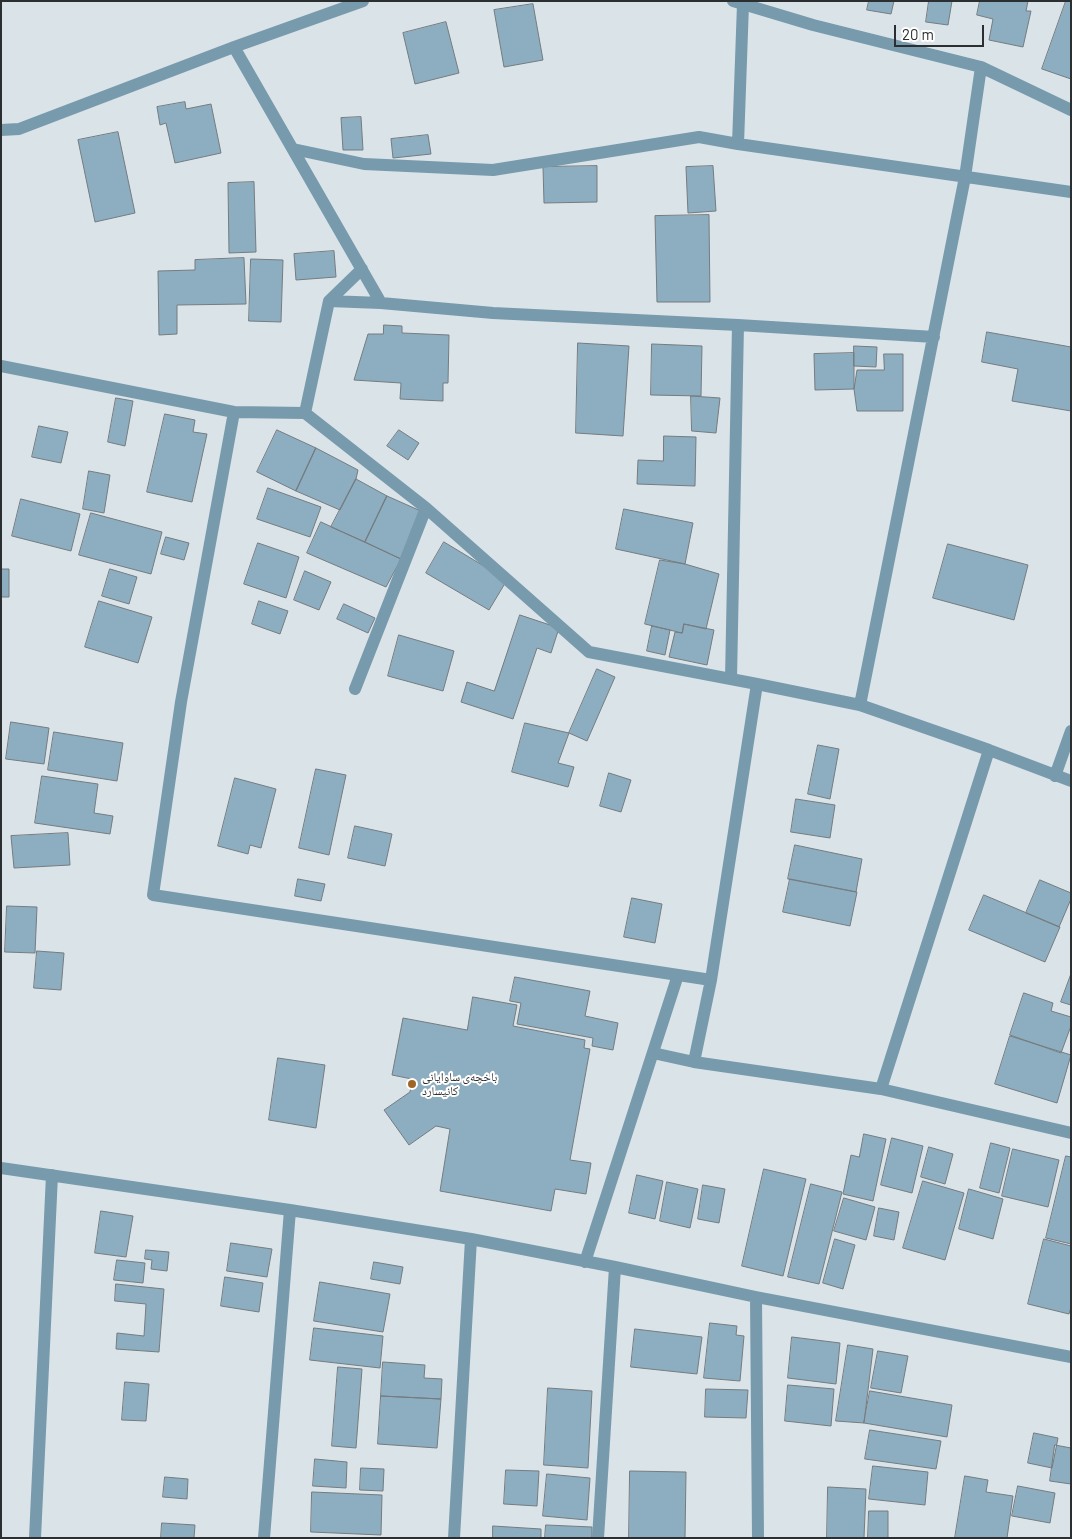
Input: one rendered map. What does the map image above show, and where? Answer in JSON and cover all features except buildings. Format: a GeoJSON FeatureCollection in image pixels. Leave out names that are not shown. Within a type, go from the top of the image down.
{"type":"FeatureCollection","features":[{"type":"Feature","properties":{"kind":"street"},"geometry":{"type":"LineString","coordinates":[[1,130],[19,129],[234,47],[363,1]]}},
{"type":"Feature","properties":{"kind":"street"},"geometry":{"type":"LineString","coordinates":[[738,144],[738,3],[813,25],[981,67],[1071,110]]}},
{"type":"Feature","properties":{"kind":"street"},"geometry":{"type":"LineString","coordinates":[[234,47],[381,303]]}},
{"type":"Feature","properties":{"kind":"street"},"geometry":{"type":"LineString","coordinates":[[860,706],[965,177],[981,67]]}},
{"type":"Feature","properties":{"kind":"street"},"geometry":{"type":"LineString","coordinates":[[293,149],[364,164],[493,170],[699,137],[1071,192]]}},
{"type":"Feature","properties":{"kind":"street"},"geometry":{"type":"LineString","coordinates":[[305,413],[329,301],[362,269]]}},
{"type":"Feature","properties":{"kind":"street"},"geometry":{"type":"LineString","coordinates":[[329,301],[381,303],[493,313],[934,337]]}},
{"type":"Feature","properties":{"kind":"street"},"geometry":{"type":"LineString","coordinates":[[731,679],[738,325]]}},
{"type":"Feature","properties":{"kind":"street"},"geometry":{"type":"LineString","coordinates":[[1,366],[234,412],[305,413],[426,508],[589,652],[860,706],[989,750],[1071,781]]}},
{"type":"Feature","properties":{"kind":"street"},"geometry":{"type":"LineString","coordinates":[[234,412],[181,702],[153,895],[711,980]]}},
{"type":"Feature","properties":{"kind":"street"},"geometry":{"type":"LineString","coordinates":[[354,689],[426,508]]}},
{"type":"Feature","properties":{"kind":"street"},"geometry":{"type":"LineString","coordinates":[[694,1062],[711,980],[757,684]]}},
{"type":"Feature","properties":{"kind":"street"},"geometry":{"type":"LineString","coordinates":[[1055,776],[1071,731]]}},
{"type":"Feature","properties":{"kind":"street"},"geometry":{"type":"LineString","coordinates":[[881,1089],[989,750]]}},
{"type":"Feature","properties":{"kind":"street"},"geometry":{"type":"LineString","coordinates":[[585,1262],[678,975]]}},
{"type":"Feature","properties":{"kind":"street"},"geometry":{"type":"LineString","coordinates":[[653,1053],[694,1062],[881,1089],[1071,1133]]}},
{"type":"Feature","properties":{"kind":"street"},"geometry":{"type":"LineString","coordinates":[[1,1168],[290,1210],[471,1239],[756,1297],[1071,1357]]}},
{"type":"Feature","properties":{"kind":"street"},"geometry":{"type":"LineString","coordinates":[[35,1538],[52,1175]]}},
{"type":"Feature","properties":{"kind":"street"},"geometry":{"type":"LineString","coordinates":[[264,1538],[290,1210]]}},
{"type":"Feature","properties":{"kind":"street"},"geometry":{"type":"LineString","coordinates":[[454,1538],[471,1239]]}},
{"type":"Feature","properties":{"kind":"street"},"geometry":{"type":"LineString","coordinates":[[598,1538],[615,1267]]}},
{"type":"Feature","properties":{"kind":"street"},"geometry":{"type":"LineString","coordinates":[[756,1297],[758,1538]]}},
{"type":"Feature","properties":{"kind":"place","name":"باخچەی ساوایانی کانیسارد"},"geometry":{"type":"Point","coordinates":[412,1084]}}]}
